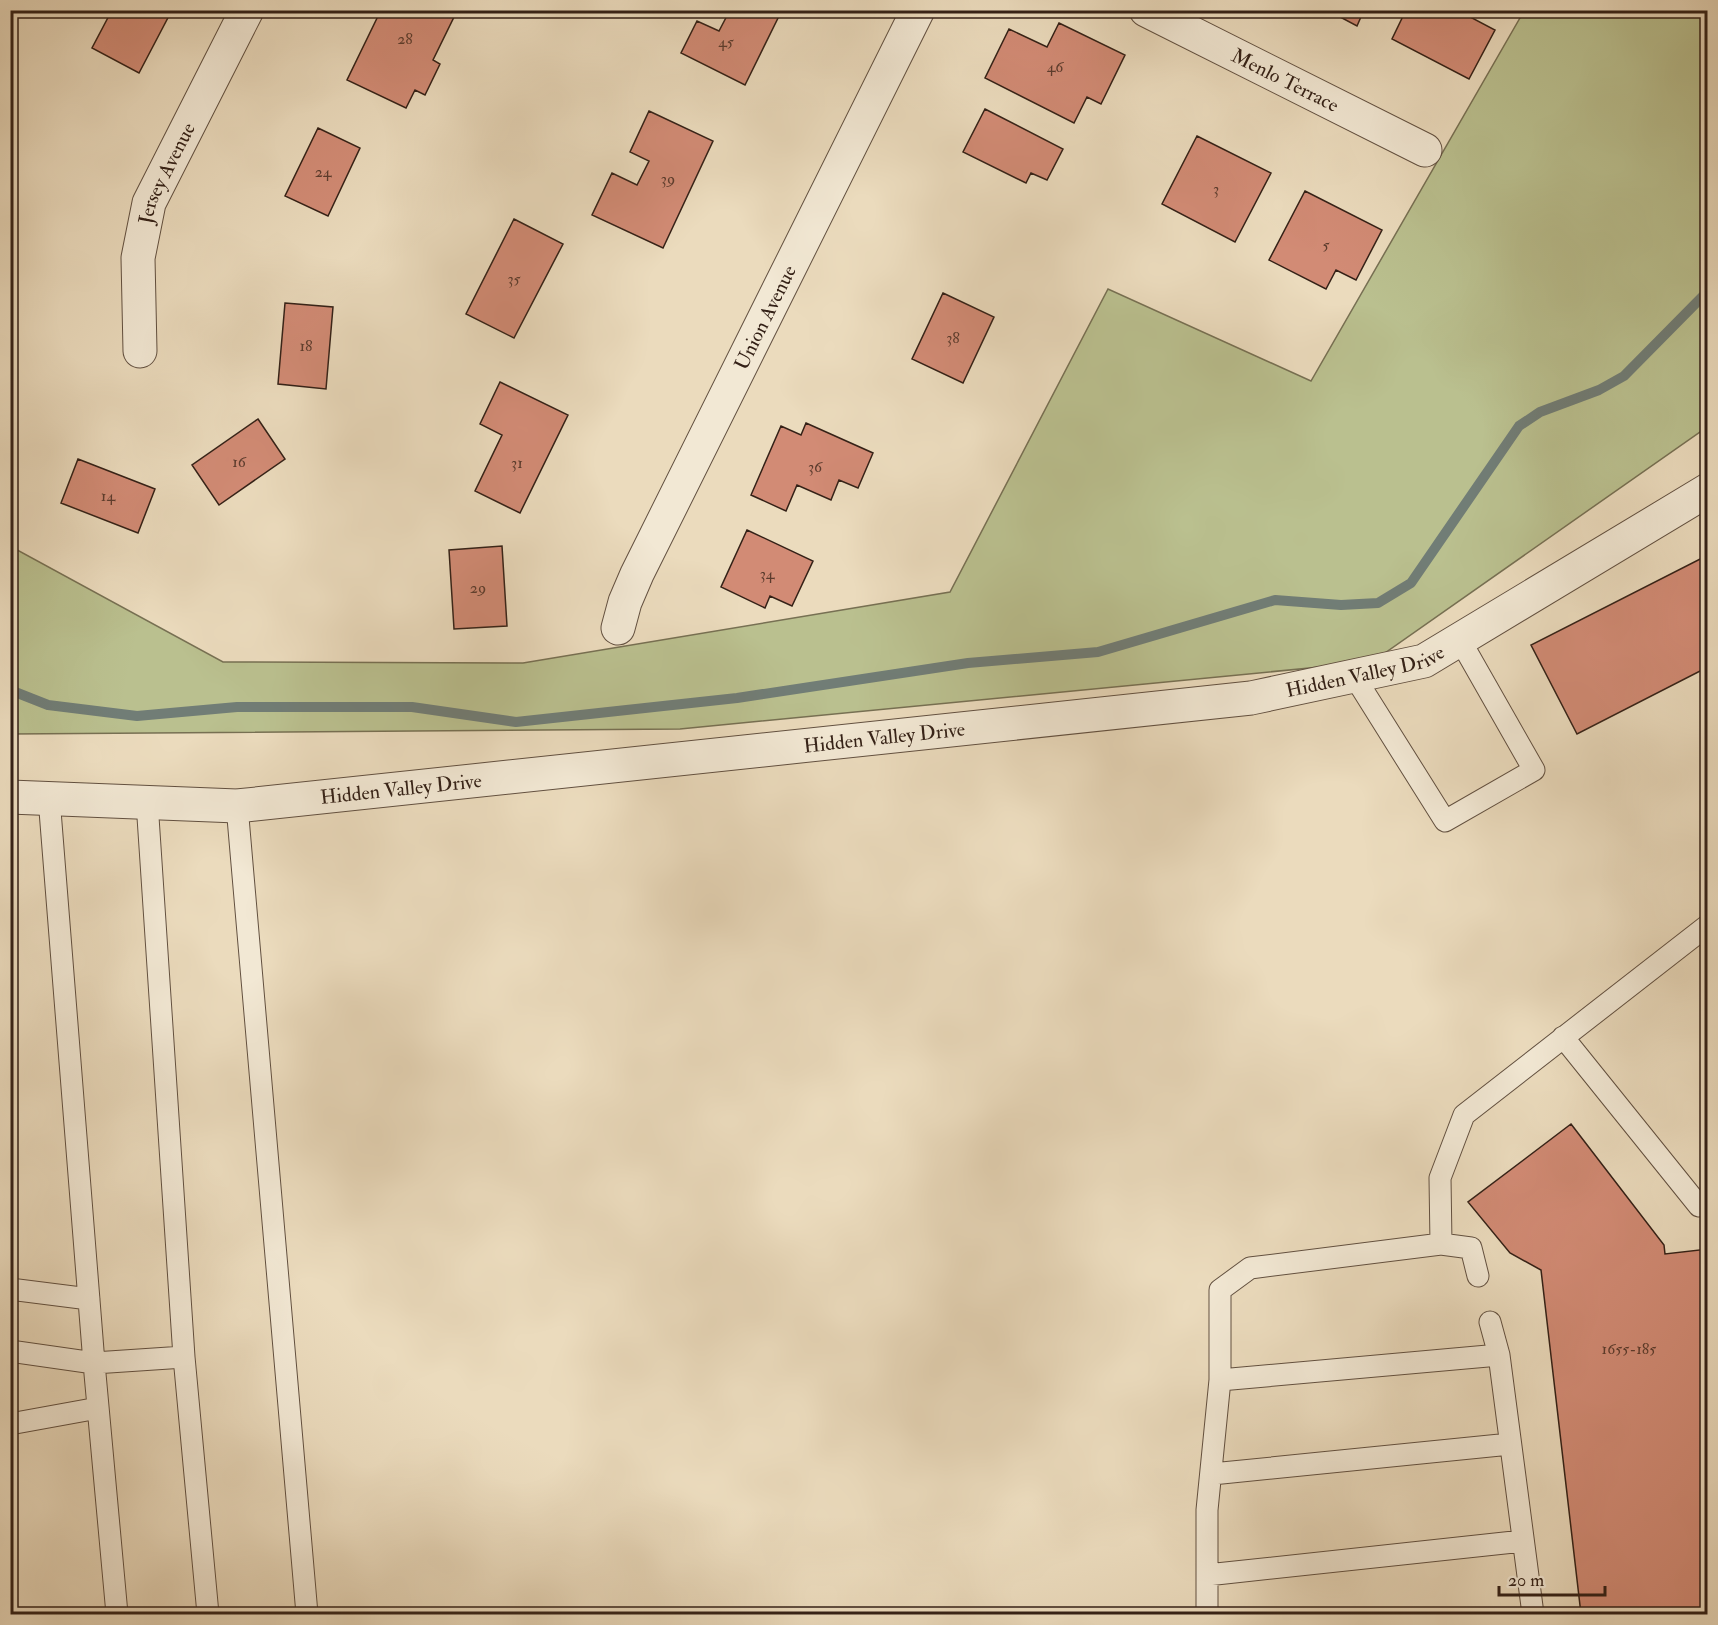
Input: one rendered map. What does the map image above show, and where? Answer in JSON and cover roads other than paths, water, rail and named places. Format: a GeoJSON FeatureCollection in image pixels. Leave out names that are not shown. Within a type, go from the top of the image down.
{"type":"FeatureCollection","features":[{"type":"Feature","properties":{"kind":"street","name":"Jersey Avenue"},"geometry":{"type":"LineString","coordinates":[[140,351],[138,258],[149,202],[247,10]]}},
{"type":"Feature","properties":{"kind":"street","name":"Union Avenue"},"geometry":{"type":"LineString","coordinates":[[618,628],[625,602],[637,574],[918,10]]}},
{"type":"Feature","properties":{"kind":"street","name":"Menlo Terrace"},"geometry":{"type":"LineString","coordinates":[[1146,10],[1425,150]]}},
{"type":"Feature","properties":{"kind":"street","name":"Hidden Valley Drive"},"geometry":{"type":"LineString","coordinates":[[10,797],[237,806],[1251,698],[1424,661],[1707,490]]}},
{"type":"Feature","properties":{"kind":"lane"},"geometry":{"type":"LineString","coordinates":[[1354,676],[1445,821],[1534,770],[1460,640]]}},
{"type":"Feature","properties":{"kind":"lane"},"geometry":{"type":"LineString","coordinates":[[49,798],[94,1363],[117,1614]]}},
{"type":"Feature","properties":{"kind":"lane"},"geometry":{"type":"LineString","coordinates":[[147,802],[184,1357],[208,1614]]}},
{"type":"Feature","properties":{"kind":"lane"},"geometry":{"type":"LineString","coordinates":[[237,806],[307,1614]]}},
{"type":"Feature","properties":{"kind":"lane"},"geometry":{"type":"LineString","coordinates":[[1441,1244],[1440,1178],[1464,1114],[1707,924]]}},
{"type":"Feature","properties":{"kind":"lane"},"geometry":{"type":"LineString","coordinates":[[1563,1037],[1699,1206]]}},
{"type":"Feature","properties":{"kind":"lane"},"geometry":{"type":"LineString","coordinates":[[1207,1614],[1207,1510],[1220,1380],[1220,1290],[1250,1268],[1441,1244],[1471,1248],[1478,1276]]}},
{"type":"Feature","properties":{"kind":"lane"},"geometry":{"type":"LineString","coordinates":[[10,1289],[89,1299]]}},
{"type":"Feature","properties":{"kind":"lane"},"geometry":{"type":"LineString","coordinates":[[1490,1322],[1499,1355],[1533,1614]]}},
{"type":"Feature","properties":{"kind":"lane"},"geometry":{"type":"LineString","coordinates":[[10,1351],[94,1363],[184,1357]]}},
{"type":"Feature","properties":{"kind":"lane"},"geometry":{"type":"LineString","coordinates":[[1220,1380],[1499,1355]]}},
{"type":"Feature","properties":{"kind":"lane"},"geometry":{"type":"LineString","coordinates":[[10,1424],[98,1408]]}},
{"type":"Feature","properties":{"kind":"lane"},"geometry":{"type":"LineString","coordinates":[[1212,1474],[1510,1444]]}},
{"type":"Feature","properties":{"kind":"lane"},"geometry":{"type":"LineString","coordinates":[[1207,1575],[1523,1540]]}},
{"type":"Feature","properties":{"kind":"waterway"},"geometry":{"type":"LineString","coordinates":[[10,690],[48,705],[137,716],[237,707],[412,707],[516,722],[737,698],[968,663],[1098,652],[1275,600],[1341,605],[1378,603],[1411,583],[1519,426],[1540,412],[1599,390],[1624,376],[1708,291]]}}]}
